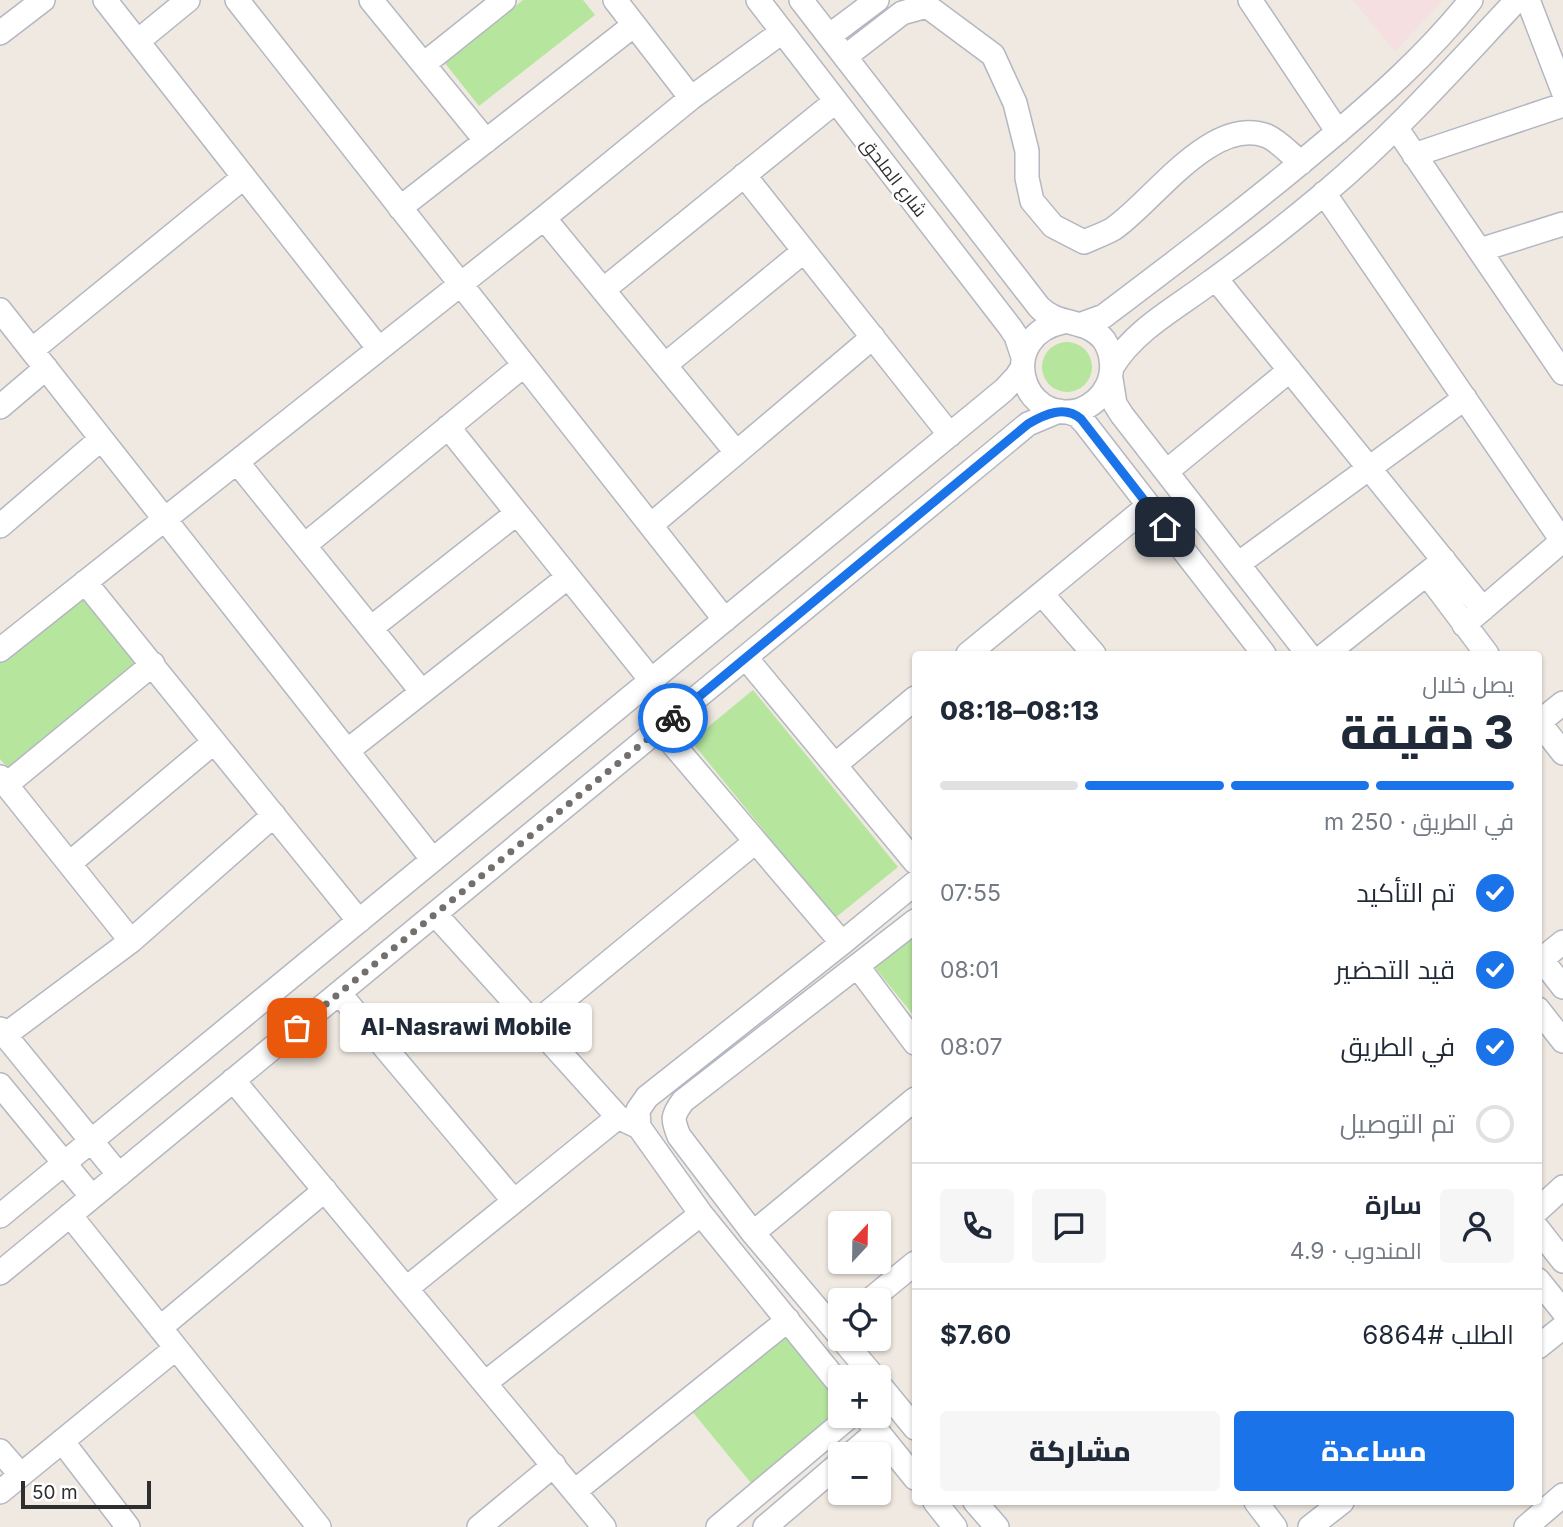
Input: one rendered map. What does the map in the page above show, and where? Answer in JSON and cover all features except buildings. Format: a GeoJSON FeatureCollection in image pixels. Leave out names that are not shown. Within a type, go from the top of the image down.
{"type":"FeatureCollection","features":[{"type":"Feature","properties":{"kind":"street"},"geometry":{"type":"LineString","coordinates":[[0,33],[43,0]]}},
{"type":"Feature","properties":{"kind":"street"},"geometry":{"type":"LineString","coordinates":[[105,0],[379,349]]}},
{"type":"Feature","properties":{"kind":"street"},"geometry":{"type":"LineString","coordinates":[[138,41],[188,0]]}},
{"type":"Feature","properties":{"kind":"street"},"geometry":{"type":"LineString","coordinates":[[237,0],[725,620]]}},
{"type":"Feature","properties":{"kind":"street"},"geometry":{"type":"LineString","coordinates":[[371,0],[486,141]]}},
{"type":"Feature","properties":{"kind":"street"},"geometry":{"type":"LineString","coordinates":[[424,64],[503,0]]}},
{"type":"Feature","properties":{"kind":"street"},"geometry":{"type":"LineString","coordinates":[[615,0],[691,98]]}},
{"type":"Feature","properties":{"kind":"street","name":"شارع الملحق"},"geometry":{"type":"LineString","coordinates":[[758,0],[1010,327],[1016,336],[1022,362]]}},
{"type":"Feature","properties":{"kind":"street","name":"شارع الملحق"},"geometry":{"type":"LineString","coordinates":[[801,0],[1039,307],[1052,318],[1072,323]]}},
{"type":"Feature","properties":{"kind":"street"},"geometry":{"type":"LineString","coordinates":[[829,36],[877,0]]}},
{"type":"Feature","properties":{"kind":"street"},"geometry":{"type":"LineString","coordinates":[[1250,0],[1338,132]]}},
{"type":"Feature","properties":{"kind":"street"},"geometry":{"type":"LineString","coordinates":[[0,1216],[1011,384],[1022,362],[1026,346],[1041,329],[1104,316],[1233,219],[1380,95],[1471,0]]}},
{"type":"Feature","properties":{"kind":"street"},"geometry":{"type":"LineString","coordinates":[[0,1273],[1028,424],[1082,409],[1095,402],[1105,392],[1111,373],[1134,339],[1216,279],[1324,193],[1396,128],[1517,0]]}},
{"type":"Feature","properties":{"kind":"street"},"geometry":{"type":"LineString","coordinates":[[1528,0],[1563,91]]}},
{"type":"Feature","properties":{"kind":"street"},"geometry":{"type":"LineString","coordinates":[[845,57],[902,13],[927,6],[993,55],[1015,103],[1027,151],[1027,178],[1032,201],[1053,226],[1084,242],[1113,229],[1193,156],[1229,137],[1248,132],[1269,137],[1301,163]]}},
{"type":"Feature","properties":{"kind":"street"},"geometry":{"type":"LineString","coordinates":[[400,208],[634,25]]}},
{"type":"Feature","properties":{"kind":"street"},"geometry":{"type":"LineString","coordinates":[[0,650],[691,98],[782,32]]}},
{"type":"Feature","properties":{"kind":"street"},"geometry":{"type":"LineString","coordinates":[[603,290],[836,101]]}},
{"type":"Feature","properties":{"kind":"street"},"geometry":{"type":"LineString","coordinates":[[1415,155],[1563,105]]}},
{"type":"Feature","properties":{"kind":"street"},"geometry":{"type":"LineString","coordinates":[[1396,128],[1563,373]]}},
{"type":"Feature","properties":{"kind":"street"},"geometry":{"type":"LineString","coordinates":[[744,176],[950,435]]}},
{"type":"Feature","properties":{"kind":"street"},"geometry":{"type":"LineString","coordinates":[[0,407],[39,359],[244,177]]}},
{"type":"Feature","properties":{"kind":"street"},"geometry":{"type":"LineString","coordinates":[[1324,193],[1562,541],[1464,625]]}},
{"type":"Feature","properties":{"kind":"street"},"geometry":{"type":"LineString","coordinates":[[544,218],[737,452]]}},
{"type":"Feature","properties":{"kind":"street"},"geometry":{"type":"LineString","coordinates":[[1479,250],[1563,224]]}},
{"type":"Feature","properties":{"kind":"street"},"geometry":{"type":"LineString","coordinates":[[665,365],[804,251]]}},
{"type":"Feature","properties":{"kind":"street"},"geometry":{"type":"LineString","coordinates":[[1216,279],[1369,468],[1435,567],[1464,625],[1485,651]]}},
{"type":"Feature","properties":{"kind":"street"},"geometry":{"type":"LineString","coordinates":[[0,310],[433,860]]}},
{"type":"Feature","properties":{"kind":"street"},"geometry":{"type":"LineString","coordinates":[[1072,323],[1094,331],[1104,341],[1110,353],[1115,404],[1122,415],[1306,651]]}},
{"type":"Feature","properties":{"kind":"street"},"geometry":{"type":"LineString","coordinates":[[651,525],[873,337]]}},
{"type":"Feature","properties":{"kind":"street"},"geometry":{"type":"LineString","coordinates":[[1022,362],[1024,380],[1029,391],[1047,408],[1077,415],[1084,422],[1262,651]]}},
{"type":"Feature","properties":{"kind":"street"},"geometry":{"type":"LineString","coordinates":[[305,545],[524,365]]}},
{"type":"Feature","properties":{"kind":"street"},"geometry":{"type":"LineString","coordinates":[[1167,471],[1290,370]]}},
{"type":"Feature","properties":{"kind":"street"},"geometry":{"type":"LineString","coordinates":[[1238,564],[1465,398]]}},
{"type":"Feature","properties":{"kind":"street"},"geometry":{"type":"LineString","coordinates":[[448,427],[651,680]]}},
{"type":"Feature","properties":{"kind":"street"},"geometry":{"type":"LineString","coordinates":[[0,526],[101,439]]}},
{"type":"Feature","properties":{"kind":"street"},"geometry":{"type":"LineString","coordinates":[[237,462],[422,692]]}},
{"type":"Feature","properties":{"kind":"street"},"geometry":{"type":"LineString","coordinates":[[972,651],[1148,506]]}},
{"type":"Feature","properties":{"kind":"street"},"geometry":{"type":"LineString","coordinates":[[371,628],[517,513]]}},
{"type":"Feature","properties":{"kind":"street"},"geometry":{"type":"LineString","coordinates":[[1435,567],[1483,609]]}},
{"type":"Feature","properties":{"kind":"street"},"geometry":{"type":"LineString","coordinates":[[1330,651],[1435,567]]}},
{"type":"Feature","properties":{"kind":"street"},"geometry":{"type":"LineString","coordinates":[[347,751],[568,577]]}},
{"type":"Feature","properties":{"kind":"street"},"geometry":{"type":"LineString","coordinates":[[85,582],[359,921]]}},
{"type":"Feature","properties":{"kind":"street"},"geometry":{"type":"LineString","coordinates":[[1042,594],[1091,651]]}},
{"type":"Feature","properties":{"kind":"street"},"geometry":{"type":"LineString","coordinates":[[746,657],[912,858]]}},
{"type":"Feature","properties":{"kind":"street"},"geometry":{"type":"LineString","coordinates":[[131,941],[3,781],[153,664]]}},
{"type":"Feature","properties":{"kind":"street"},"geometry":{"type":"LineString","coordinates":[[835,765],[912,701]]}},
{"type":"Feature","properties":{"kind":"street"},"geometry":{"type":"LineString","coordinates":[[1542,719],[1563,703]]}},
{"type":"Feature","properties":{"kind":"street"},"geometry":{"type":"LineString","coordinates":[[1542,727],[1563,754]]}},
{"type":"Feature","properties":{"kind":"street"},"geometry":{"type":"LineString","coordinates":[[660,729],[842,943]]}},
{"type":"Feature","properties":{"kind":"street"},"geometry":{"type":"LineString","coordinates":[[69,863],[214,742]]}},
{"type":"Feature","properties":{"kind":"street"},"geometry":{"type":"LineString","coordinates":[[119,1175],[2,1032],[131,941],[274,815]]}},
{"type":"Feature","properties":{"kind":"street"},"geometry":{"type":"LineString","coordinates":[[534,1024],[754,842]]}},
{"type":"Feature","properties":{"kind":"street"},"geometry":{"type":"LineString","coordinates":[[639,1127],[639,1110],[647,1097],[912,885]]}},
{"type":"Feature","properties":{"kind":"street"},"geometry":{"type":"LineString","coordinates":[[435,914],[618,1117],[639,1127],[701,1214],[828,1370]]}},
{"type":"Feature","properties":{"kind":"street"},"geometry":{"type":"LineString","coordinates":[[828,1319],[753,1233],[678,1136],[673,1121],[683,1101],[912,923]]}},
{"type":"Feature","properties":{"kind":"street"},"geometry":{"type":"LineString","coordinates":[[1542,956],[1563,942]]}},
{"type":"Feature","properties":{"kind":"street"},"geometry":{"type":"LineString","coordinates":[[1542,960],[1563,987]]}},
{"type":"Feature","properties":{"kind":"street"},"geometry":{"type":"LineString","coordinates":[[858,967],[912,1039]]}},
{"type":"Feature","properties":{"kind":"street"},"geometry":{"type":"LineString","coordinates":[[339,993],[514,1201]]}},
{"type":"Feature","properties":{"kind":"street"},"geometry":{"type":"LineString","coordinates":[[1548,1011],[1563,1041]]}},
{"type":"Feature","properties":{"kind":"street"},"geometry":{"type":"LineString","coordinates":[[233,1080],[604,1527]]}},
{"type":"Feature","properties":{"kind":"street"},"geometry":{"type":"LineString","coordinates":[[0,1085],[92,1197]]}},
{"type":"Feature","properties":{"kind":"street"},"geometry":{"type":"LineString","coordinates":[[753,1233],[912,1101]]}},
{"type":"Feature","properties":{"kind":"street"},"geometry":{"type":"LineString","coordinates":[[407,1289],[618,1117]]}},
{"type":"Feature","properties":{"kind":"street"},"geometry":{"type":"LineString","coordinates":[[639,1127],[673,1121]]}},
{"type":"Feature","properties":{"kind":"street"},"geometry":{"type":"LineString","coordinates":[[1542,1206],[1563,1187]]}},
{"type":"Feature","properties":{"kind":"street"},"geometry":{"type":"LineString","coordinates":[[160,1328],[325,1190]]}},
{"type":"Feature","properties":{"kind":"street"},"geometry":{"type":"LineString","coordinates":[[485,1383],[701,1214]]}},
{"type":"Feature","properties":{"kind":"street"},"geometry":{"type":"LineString","coordinates":[[70,1215],[319,1527]]}},
{"type":"Feature","properties":{"kind":"street"},"geometry":{"type":"LineString","coordinates":[[1542,1234],[1563,1261]]}},
{"type":"Feature","properties":{"kind":"street"},"geometry":{"type":"LineString","coordinates":[[885,1288],[912,1265]]}},
{"type":"Feature","properties":{"kind":"street"},"geometry":{"type":"LineString","coordinates":[[1542,1285],[1563,1311]]}},
{"type":"Feature","properties":{"kind":"street"},"geometry":{"type":"LineString","coordinates":[[575,1491],[788,1320]]}},
{"type":"Feature","properties":{"kind":"street"},"geometry":{"type":"LineString","coordinates":[[1542,1344],[1563,1327]]}},
{"type":"Feature","properties":{"kind":"street"},"geometry":{"type":"LineString","coordinates":[[0,1492],[176,1348]]}},
{"type":"Feature","properties":{"kind":"street"},"geometry":{"type":"LineString","coordinates":[[854,1351],[865,1365]]}},
{"type":"Feature","properties":{"kind":"street"},"geometry":{"type":"LineString","coordinates":[[891,1399],[912,1424]]}},
{"type":"Feature","properties":{"kind":"street"},"geometry":{"type":"LineString","coordinates":[[718,1527],[836,1428]]}},
{"type":"Feature","properties":{"kind":"street"},"geometry":{"type":"LineString","coordinates":[[875,1428],[912,1474]]}},
{"type":"Feature","properties":{"kind":"street"},"geometry":{"type":"LineString","coordinates":[[62,1441],[128,1527]]}},
{"type":"Feature","properties":{"kind":"street"},"geometry":{"type":"LineString","coordinates":[[0,1451],[21,1475]]}},
{"type":"Feature","properties":{"kind":"street"},"geometry":{"type":"LineString","coordinates":[[478,1527],[554,1465]]}},
{"type":"Feature","properties":{"kind":"street"},"geometry":{"type":"LineString","coordinates":[[765,1527],[828,1473]]}},
{"type":"Feature","properties":{"kind":"street"},"geometry":{"type":"LineString","coordinates":[[1526,1527],[1563,1495]]}},
{"type":"Feature","properties":{"kind":"street"},"geometry":{"type":"LineString","coordinates":[[978,1505],[996,1527]]}},
{"type":"Feature","properties":{"kind":"street"},"geometry":{"type":"LineString","coordinates":[[1258,1505],[1275,1527]]}},
{"type":"Feature","properties":{"kind":"street"},"geometry":{"type":"LineString","coordinates":[[1310,1527],[1338,1505]]}},
{"type":"Feature","properties":{"kind":"shaded area"},"geometry":{"type":"Polygon","coordinates":[[[1353,0],[1443,0],[1395,51],[1353,0]]]}},
{"type":"Feature","properties":{"kind":"green space"},"geometry":{"type":"Polygon","coordinates":[[[523,0],[583,0],[595,15],[479,106],[444,62],[523,0]]]}},
{"type":"Feature","properties":{"kind":"green space"},"geometry":{"type":"Polygon","coordinates":[[[1067,342],[1085,349],[1092,367],[1085,385],[1067,392],[1049,385],[1042,367],[1049,349],[1067,342]]]}},
{"type":"Feature","properties":{"kind":"green space"},"geometry":{"type":"Polygon","coordinates":[[[80,592],[139,660],[10,770],[0,759],[0,660],[80,592]]]}},
{"type":"Feature","properties":{"kind":"green space"},"geometry":{"type":"Polygon","coordinates":[[[753,690],[898,867],[835,918],[691,741],[753,690]]]}},
{"type":"Feature","properties":{"kind":"green space"},"geometry":{"type":"Polygon","coordinates":[[[912,931],[912,1013],[872,964],[912,931]]]}},
{"type":"Feature","properties":{"kind":"green space"},"geometry":{"type":"Polygon","coordinates":[[[783,1334],[828,1387],[828,1420],[751,1483],[691,1410],[783,1334]]]}},
{"type":"Feature","properties":{"kind":"way so far"},"geometry":{"type":"LineString","coordinates":[[297,1028],[673,718]]}},
{"type":"Feature","properties":{"kind":"place","name":"Al-Nasrawi Mobile"},"geometry":{"type":"Point","coordinates":[297,1028]}},
{"type":"Feature","properties":{"kind":"route"},"geometry":{"type":"LineString","coordinates":[[673,718],[1028,424],[1043,416],[1059,411],[1077,415],[1165,527]]}}]}
